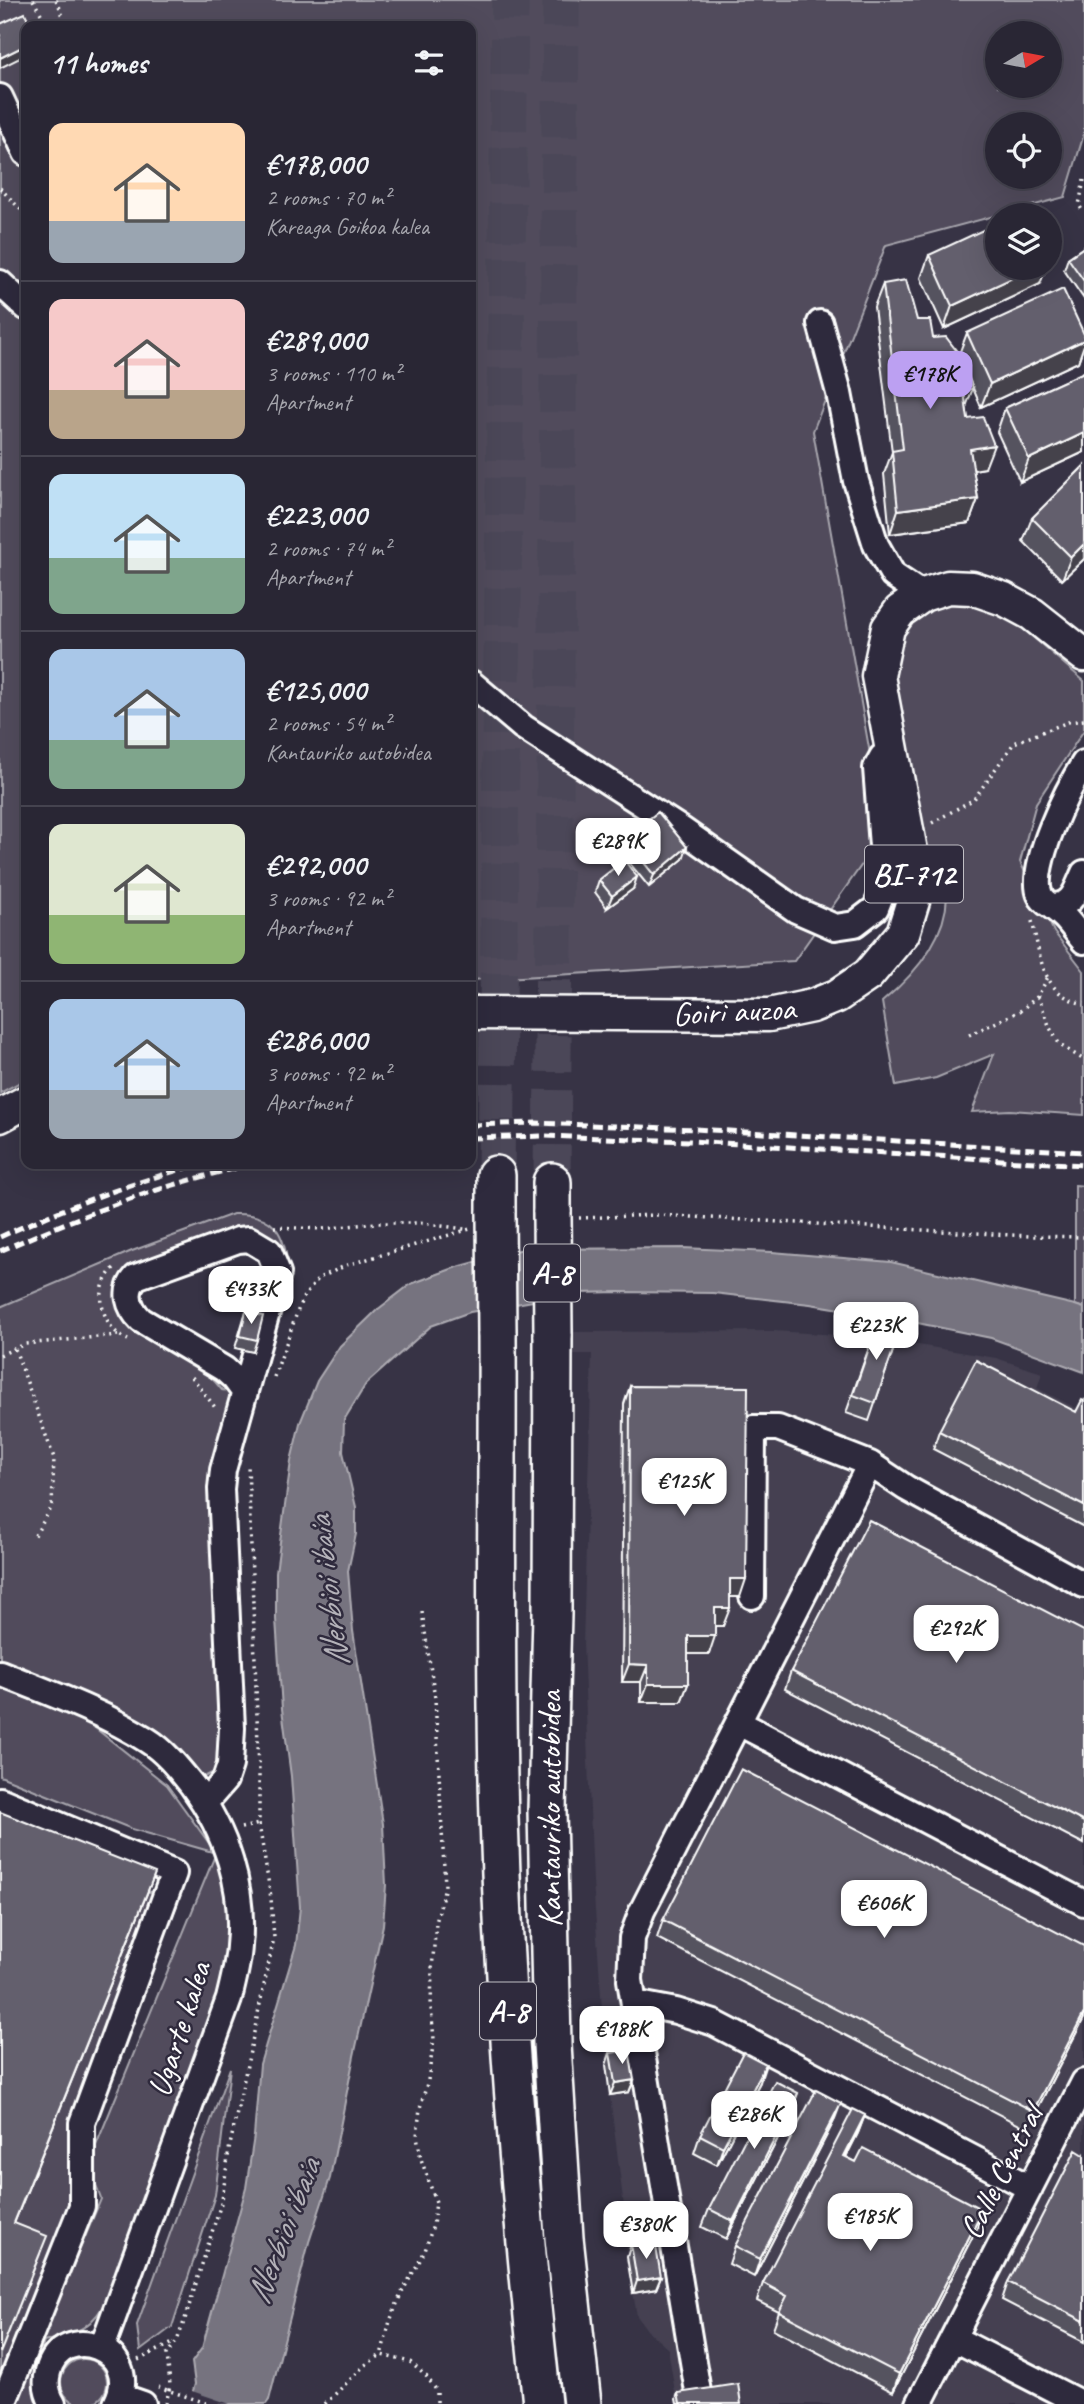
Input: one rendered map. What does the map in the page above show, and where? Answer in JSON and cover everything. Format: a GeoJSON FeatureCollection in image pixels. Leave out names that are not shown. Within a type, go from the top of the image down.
{"type":"FeatureCollection","features":[{"type":"Feature","properties":{"kind":"highway","name":"A-8"},"geometry":{"type":"LineString","coordinates":[[481,1223],[496,1175]]}},
{"type":"Feature","properties":{"kind":"highway","name":"Kantauriko autobidea"},"geometry":{"type":"LineString","coordinates":[[559,1204],[553,1334],[552,1600],[547,1810],[552,2045],[565,2238],[582,2404]]}},
{"type":"Feature","properties":{"kind":"highway","name":"Kantauriko autobidea"},"geometry":{"type":"LineString","coordinates":[[481,1223],[497,1332],[499,1819],[511,2070],[542,2404]]}},
{"type":"Feature","properties":{"kind":"main road","name":"BI-712"},"geometry":{"type":"LineString","coordinates":[[923,595],[948,587],[972,588],[1004,599],[1032,614],[1084,655]]}},
{"type":"Feature","properties":{"kind":"main road","name":"Goiri auzoa"},"geometry":{"type":"LineString","coordinates":[[476,1013],[769,1015],[812,1006],[836,996],[868,975],[903,933],[913,901],[914,867],[878,676],[888,628],[900,611],[923,595]]}},
{"type":"Feature","properties":{"kind":"main road"},"geometry":{"type":"LineString","coordinates":[[0,1116],[21,1105]]}},
{"type":"Feature","properties":{"kind":"street"},"geometry":{"type":"LineString","coordinates":[[0,97],[21,142]]}},
{"type":"Feature","properties":{"kind":"street"},"geometry":{"type":"LineString","coordinates":[[0,283],[21,302]]}},
{"type":"Feature","properties":{"kind":"street"},"geometry":{"type":"LineString","coordinates":[[820,323],[839,393],[856,481],[876,545],[893,575],[923,595]]}},
{"type":"Feature","properties":{"kind":"street"},"geometry":{"type":"LineString","coordinates":[[476,687],[523,727],[681,830],[796,910],[835,928],[855,924],[876,908],[886,885],[876,768],[883,757],[893,756]]}},
{"type":"Feature","properties":{"kind":"street"},"geometry":{"type":"LineString","coordinates":[[1084,763],[1068,788],[1052,827],[1037,883],[1040,897],[1073,924],[1084,941]]}},
{"type":"Feature","properties":{"kind":"street"},"geometry":{"type":"LineString","coordinates":[[1051,906],[1065,905],[1070,901],[1084,873]]}},
{"type":"Feature","properties":{"kind":"street"},"geometry":{"type":"LineString","coordinates":[[205,1803],[225,1780],[230,1765],[232,1728],[221,1489],[223,1470],[243,1440],[246,1393],[278,1273],[269,1251],[249,1239],[238,1240],[136,1277],[129,1284],[128,1292],[133,1312],[141,1320],[224,1369],[246,1393]]}},
{"type":"Feature","properties":{"kind":"street"},"geometry":{"type":"LineString","coordinates":[[752,1596],[753,1428],[778,1428],[870,1464],[905,1488],[1084,1585]]}},
{"type":"Feature","properties":{"kind":"street"},"geometry":{"type":"LineString","coordinates":[[700,2404],[634,2003],[630,1965],[632,1938],[642,1911],[870,1464]]}},
{"type":"Feature","properties":{"kind":"street","name":"Ugarte kalea"},"geometry":{"type":"LineString","coordinates":[[0,1673],[101,1715],[148,1741],[180,1770],[205,1803],[221,1832],[229,1854],[240,1920],[239,1947],[229,1999],[102,2348]]}},
{"type":"Feature","properties":{"kind":"street"},"geometry":{"type":"LineString","coordinates":[[738,1723],[1084,1903]]}},
{"type":"Feature","properties":{"kind":"street","name":"Ugarte kalea"},"geometry":{"type":"LineString","coordinates":[[0,1800],[174,1873],[82,2123],[82,2206],[3,2404]]}},
{"type":"Feature","properties":{"kind":"street"},"geometry":{"type":"LineString","coordinates":[[634,2003],[676,2011],[714,2023],[1030,2188]]}},
{"type":"Feature","properties":{"kind":"street","name":"Calle Central"},"geometry":{"type":"LineString","coordinates":[[919,2404],[1030,2188],[1078,2108],[1084,2082]]}},
{"type":"Feature","properties":{"kind":"street"},"geometry":{"type":"LineString","coordinates":[[953,2338],[1082,2404]]}},
{"type":"Feature","properties":{"kind":"street"},"geometry":{"type":"LineString","coordinates":[[53,2404],[46,2383],[50,2366],[54,2358],[68,2347],[77,2345],[94,2345],[110,2354],[120,2369],[123,2387],[130,2402]]}},
{"type":"Feature","properties":{"kind":"path"},"geometry":{"type":"LineString","coordinates":[[33,0],[44,21]]}},
{"type":"Feature","properties":{"kind":"path"},"geometry":{"type":"LineString","coordinates":[[56,0],[63,21]]}},
{"type":"Feature","properties":{"kind":"path"},"geometry":{"type":"LineString","coordinates":[[1084,180],[1084,213]]}},
{"type":"Feature","properties":{"kind":"path"},"geometry":{"type":"LineString","coordinates":[[0,188],[21,210]]}},
{"type":"Feature","properties":{"kind":"path"},"geometry":{"type":"LineString","coordinates":[[925,826],[974,799],[1014,743],[1068,722],[1084,720]]}},
{"type":"Feature","properties":{"kind":"path"},"geometry":{"type":"LineString","coordinates":[[969,1035],[1020,1011],[1038,996],[1048,977]]}},
{"type":"Feature","properties":{"kind":"path"},"geometry":{"type":"LineString","coordinates":[[1038,996],[1050,1028],[1060,1045],[1084,1060]]}},
{"type":"Feature","properties":{"kind":"path"},"geometry":{"type":"LineString","coordinates":[[559,1204],[657,1215],[1084,1237]]}},
{"type":"Feature","properties":{"kind":"path"},"geometry":{"type":"LineString","coordinates":[[270,1226],[322,1228],[376,1223],[481,1223]]}},
{"type":"Feature","properties":{"kind":"path"},"geometry":{"type":"LineString","coordinates":[[274,1377],[302,1299],[319,1278],[347,1265],[481,1223]]}},
{"type":"Feature","properties":{"kind":"path"},"geometry":{"type":"LineString","coordinates":[[116,1266],[110,1270],[102,1287],[103,1305],[107,1322],[118,1335],[129,1340]]}},
{"type":"Feature","properties":{"kind":"path"},"geometry":{"type":"LineString","coordinates":[[0,1355],[25,1344],[118,1335]]}},
{"type":"Feature","properties":{"kind":"path"},"geometry":{"type":"LineString","coordinates":[[15,1349],[54,1458],[52,1507],[34,1537]]}},
{"type":"Feature","properties":{"kind":"path"},"geometry":{"type":"LineString","coordinates":[[166,2404],[169,2390],[167,2354],[177,2341],[222,2200],[229,2150],[274,1938],[271,1898],[259,1824],[260,1772],[248,1461],[243,1440],[191,1377]]}},
{"type":"Feature","properties":{"kind":"path"},"geometry":{"type":"LineString","coordinates":[[325,2404],[365,2365],[381,2355],[394,2312],[425,2251],[436,2203],[421,2159],[417,2136],[434,2039],[431,2008],[432,1969],[436,1923],[445,1886],[435,1698],[422,1612]]}},
{"type":"Feature","properties":{"kind":"path"},"geometry":{"type":"LineString","coordinates":[[135,2362],[177,2341]]}},
{"type":"Feature","properties":{"kind":"path"},"geometry":{"type":"LineString","coordinates":[[381,2355],[410,2362],[427,2377],[437,2391],[437,2404]]}},
{"type":"Feature","properties":{"kind":"path"},"geometry":{"type":"LineString","coordinates":[[169,2390],[209,2404]]}},
{"type":"Feature","properties":{"kind":"shaded area"},"geometry":{"type":"Polygon","coordinates":[[[0,0],[1084,0],[1084,134],[1065,197],[1043,203],[985,203],[985,218],[886,245],[813,431],[884,833],[794,961],[476,980],[476,21],[21,21],[21,1082],[0,1093],[0,0]]]}},
{"type":"Feature","properties":{"kind":"shaded area"},"geometry":{"type":"Polygon","coordinates":[[[934,599],[999,608],[1084,681],[1084,730],[1036,803],[1020,862],[1054,932],[1084,971],[1084,1115],[1010,1110],[972,1112],[994,1054],[936,1078],[896,1086],[882,1002],[905,981],[934,942],[945,912],[947,891],[943,852],[914,867],[893,756],[890,641],[934,599]]]}},
{"type":"Feature","properties":{"kind":"shaded area"},"geometry":{"type":"Polygon","coordinates":[[[1075,1185],[1084,1186],[1084,1308],[1075,1305],[1075,1185]]]}},
{"type":"Feature","properties":{"kind":"shaded area"},"geometry":{"type":"Polygon","coordinates":[[[233,1214],[259,1217],[275,1228],[284,1246],[289,1272],[263,1239],[122,1280],[117,1296],[119,1312],[125,1321],[185,1355],[222,1390],[239,1393],[217,1469],[226,1723],[218,1770],[204,1777],[175,1745],[156,1729],[107,1703],[0,1659],[0,1307],[132,1251],[233,1214]]]}},
{"type":"Feature","properties":{"kind":"shaded area"},"geometry":{"type":"Polygon","coordinates":[[[774,1331],[870,1337],[996,1358],[1042,1373],[1037,1388],[1084,1412],[1084,2404],[677,2404],[668,2349],[647,2330],[637,2316],[627,2257],[624,2207],[606,2065],[593,1882],[583,1643],[592,1354],[572,1354],[572,1332],[774,1331]]]}},
{"type":"Feature","properties":{"kind":"shaded area"},"geometry":{"type":"Polygon","coordinates":[[[0,1688],[85,1720],[167,1785],[216,1853],[132,1829],[0,1776],[0,1688]]]}},
{"type":"Feature","properties":{"kind":"shaded area"},"geometry":{"type":"Polygon","coordinates":[[[216,1853],[227,1892],[225,1974],[109,2296],[97,2316],[83,2328],[44,2342],[35,2381],[40,2404],[15,2404],[101,2199],[88,2165],[216,1853]]]}},
{"type":"Feature","properties":{"kind":"shaded area"},"geometry":{"type":"Polygon","coordinates":[[[148,1891],[178,1903],[68,2166],[74,2196],[0,2383],[0,2354],[40,2254],[7,2241],[148,1891]]]}},
{"type":"Feature","properties":{"kind":"shaded area"},"geometry":{"type":"Polygon","coordinates":[[[230,2068],[215,2195],[172,2327],[140,2351],[137,2325],[230,2068]]]}},
{"type":"Feature","properties":{"kind":"shaded area"},"geometry":{"type":"Polygon","coordinates":[[[84,2359],[100,2366],[107,2382],[100,2398],[84,2405],[68,2398],[61,2382],[68,2366],[84,2359]]]}},
{"type":"Feature","properties":{"kind":"water","name":"Nerbioi ibaia"},"geometry":{"type":"Polygon","coordinates":[[[683,1248],[891,1262],[1075,1305],[1084,1308],[1084,1372],[991,1338],[883,1316],[810,1304],[713,1293],[617,1292],[579,1293],[470,1312],[431,1326],[366,1384],[344,1420],[343,1452],[356,1507],[356,1534],[348,1571],[353,1631],[383,1824],[386,1885],[383,1925],[330,2178],[309,2242],[269,2400],[266,2404],[189,2404],[195,2384],[192,2362],[202,2348],[246,2188],[254,2136],[260,2064],[296,1945],[300,1907],[291,1776],[282,1709],[276,1572],[291,1461],[300,1423],[317,1381],[340,1346],[377,1310],[411,1284],[454,1268],[523,1249],[683,1248]]]}},
{"type":"Feature","properties":{"kind":"pier"},"geometry":{"type":"Polygon","coordinates":[[[189,2390],[230,2404],[186,2404],[189,2390]]]}},
{"type":"Feature","properties":{"kind":"building"},"geometry":{"type":"Polygon","coordinates":[[[25,13],[29,21],[21,21],[21,48],[0,58],[0,24],[25,13]]]}},
{"type":"Feature","properties":{"kind":"building"},"geometry":{"type":"Polygon","coordinates":[[[985,229],[985,280],[1008,280],[952,306],[929,255],[985,229]]]}},
{"type":"Feature","properties":{"kind":"building"},"geometry":{"type":"Polygon","coordinates":[[[1084,247],[1084,281],[1068,258],[1084,247]]]}},
{"type":"Feature","properties":{"kind":"building"},"geometry":{"type":"Polygon","coordinates":[[[906,280],[917,320],[930,320],[933,338],[946,337],[959,354],[973,388],[964,392],[968,419],[983,417],[994,445],[970,449],[978,499],[898,510],[892,451],[903,449],[883,284],[906,280]]]}},
{"type":"Feature","properties":{"kind":"building"},"geometry":{"type":"Polygon","coordinates":[[[1063,289],[1084,334],[1084,340],[990,384],[967,333],[1063,289]]]}},
{"type":"Feature","properties":{"kind":"building"},"geometry":{"type":"Polygon","coordinates":[[[1084,372],[1084,433],[1029,459],[1005,408],[1084,372]]]}},
{"type":"Feature","properties":{"kind":"building"},"geometry":{"type":"Polygon","coordinates":[[[1084,466],[1084,544],[1071,557],[1032,518],[1084,466]]]}},
{"type":"Feature","properties":{"kind":"building"},"geometry":{"type":"Polygon","coordinates":[[[658,812],[687,847],[654,875],[632,848],[652,830],[645,822],[658,812]]]}},
{"type":"Feature","properties":{"kind":"building"},"geometry":{"type":"Polygon","coordinates":[[[624,860],[637,877],[612,896],[599,880],[624,860]]]}},
{"type":"Feature","properties":{"kind":"building"},"geometry":{"type":"Polygon","coordinates":[[[246,1311],[263,1316],[257,1340],[240,1336],[246,1311]]]}},
{"type":"Feature","properties":{"kind":"building"},"geometry":{"type":"Polygon","coordinates":[[[878,1322],[900,1330],[875,1403],[853,1395],[878,1322]]]}},
{"type":"Feature","properties":{"kind":"building"},"geometry":{"type":"Polygon","coordinates":[[[976,1360],[1076,1412],[1082,1400],[1084,1401],[1084,1506],[939,1431],[976,1360]]]}},
{"type":"Feature","properties":{"kind":"building"},"geometry":{"type":"Polygon","coordinates":[[[630,1386],[748,1387],[746,1579],[730,1579],[730,1608],[715,1608],[715,1636],[688,1636],[688,1684],[648,1684],[648,1665],[629,1664],[630,1386]]]}},
{"type":"Feature","properties":{"kind":"building"},"geometry":{"type":"Polygon","coordinates":[[[869,1520],[1084,1631],[1084,1822],[791,1671],[869,1520]]]}},
{"type":"Feature","properties":{"kind":"building"},"geometry":{"type":"Polygon","coordinates":[[[741,1769],[1084,1946],[1084,2013],[1033,2111],[663,1920],[741,1769]]]}},
{"type":"Feature","properties":{"kind":"building"},"geometry":{"type":"Polygon","coordinates":[[[0,1812],[155,1873],[14,2223],[47,2236],[0,2353],[0,1812]]]}},
{"type":"Feature","properties":{"kind":"building"},"geometry":{"type":"Polygon","coordinates":[[[629,2050],[634,2080],[615,2083],[610,2053],[629,2050]]]}},
{"type":"Feature","properties":{"kind":"building"},"geometry":{"type":"Polygon","coordinates":[[[743,2052],[766,2064],[723,2147],[700,2135],[743,2052]]]}},
{"type":"Feature","properties":{"kind":"building"},"geometry":{"type":"Polygon","coordinates":[[[775,2081],[798,2093],[733,2221],[709,2209],[775,2081]]]}},
{"type":"Feature","properties":{"kind":"building"},"geometry":{"type":"Polygon","coordinates":[[[816,2090],[841,2103],[760,2259],[735,2246],[816,2090]]]}},
{"type":"Feature","properties":{"kind":"building"},"geometry":{"type":"Polygon","coordinates":[[[853,2109],[865,2115],[844,2156],[856,2162],[863,2148],[983,2210],[899,2374],[779,2312],[787,2296],[763,2283],[853,2109]]]}},
{"type":"Feature","properties":{"kind":"building"},"geometry":{"type":"Polygon","coordinates":[[[1076,2150],[1084,2155],[1084,2321],[1008,2282],[1076,2150]]]}},
{"type":"Feature","properties":{"kind":"building"},"geometry":{"type":"Polygon","coordinates":[[[655,2241],[661,2277],[637,2281],[631,2244],[655,2241]]]}},
{"type":"Feature","properties":{"kind":"building"},"geometry":{"type":"Polygon","coordinates":[[[738,2384],[741,2404],[680,2404],[678,2393],[738,2384]]]}},
{"type":"Feature","properties":{"kind":"tunnel"},"geometry":{"type":"LineString","coordinates":[[496,1175],[510,0]]}},
{"type":"Feature","properties":{"kind":"tunnel"},"geometry":{"type":"LineString","coordinates":[[552,1182],[561,0]]}},
{"type":"Feature","properties":{"kind":"railway"},"geometry":{"type":"LineString","coordinates":[[476,1125],[536,1123],[695,1129],[1084,1152]]}},
{"type":"Feature","properties":{"kind":"railway"},"geometry":{"type":"LineString","coordinates":[[476,1138],[545,1136],[690,1141],[1084,1165]]}},
{"type":"Feature","properties":{"kind":"railway"},"geometry":{"type":"LineString","coordinates":[[0,1237],[98,1196],[183,1169]]}},
{"type":"Feature","properties":{"kind":"railway"},"geometry":{"type":"LineString","coordinates":[[0,1251],[125,1201],[189,1180],[234,1169]]}}]}
